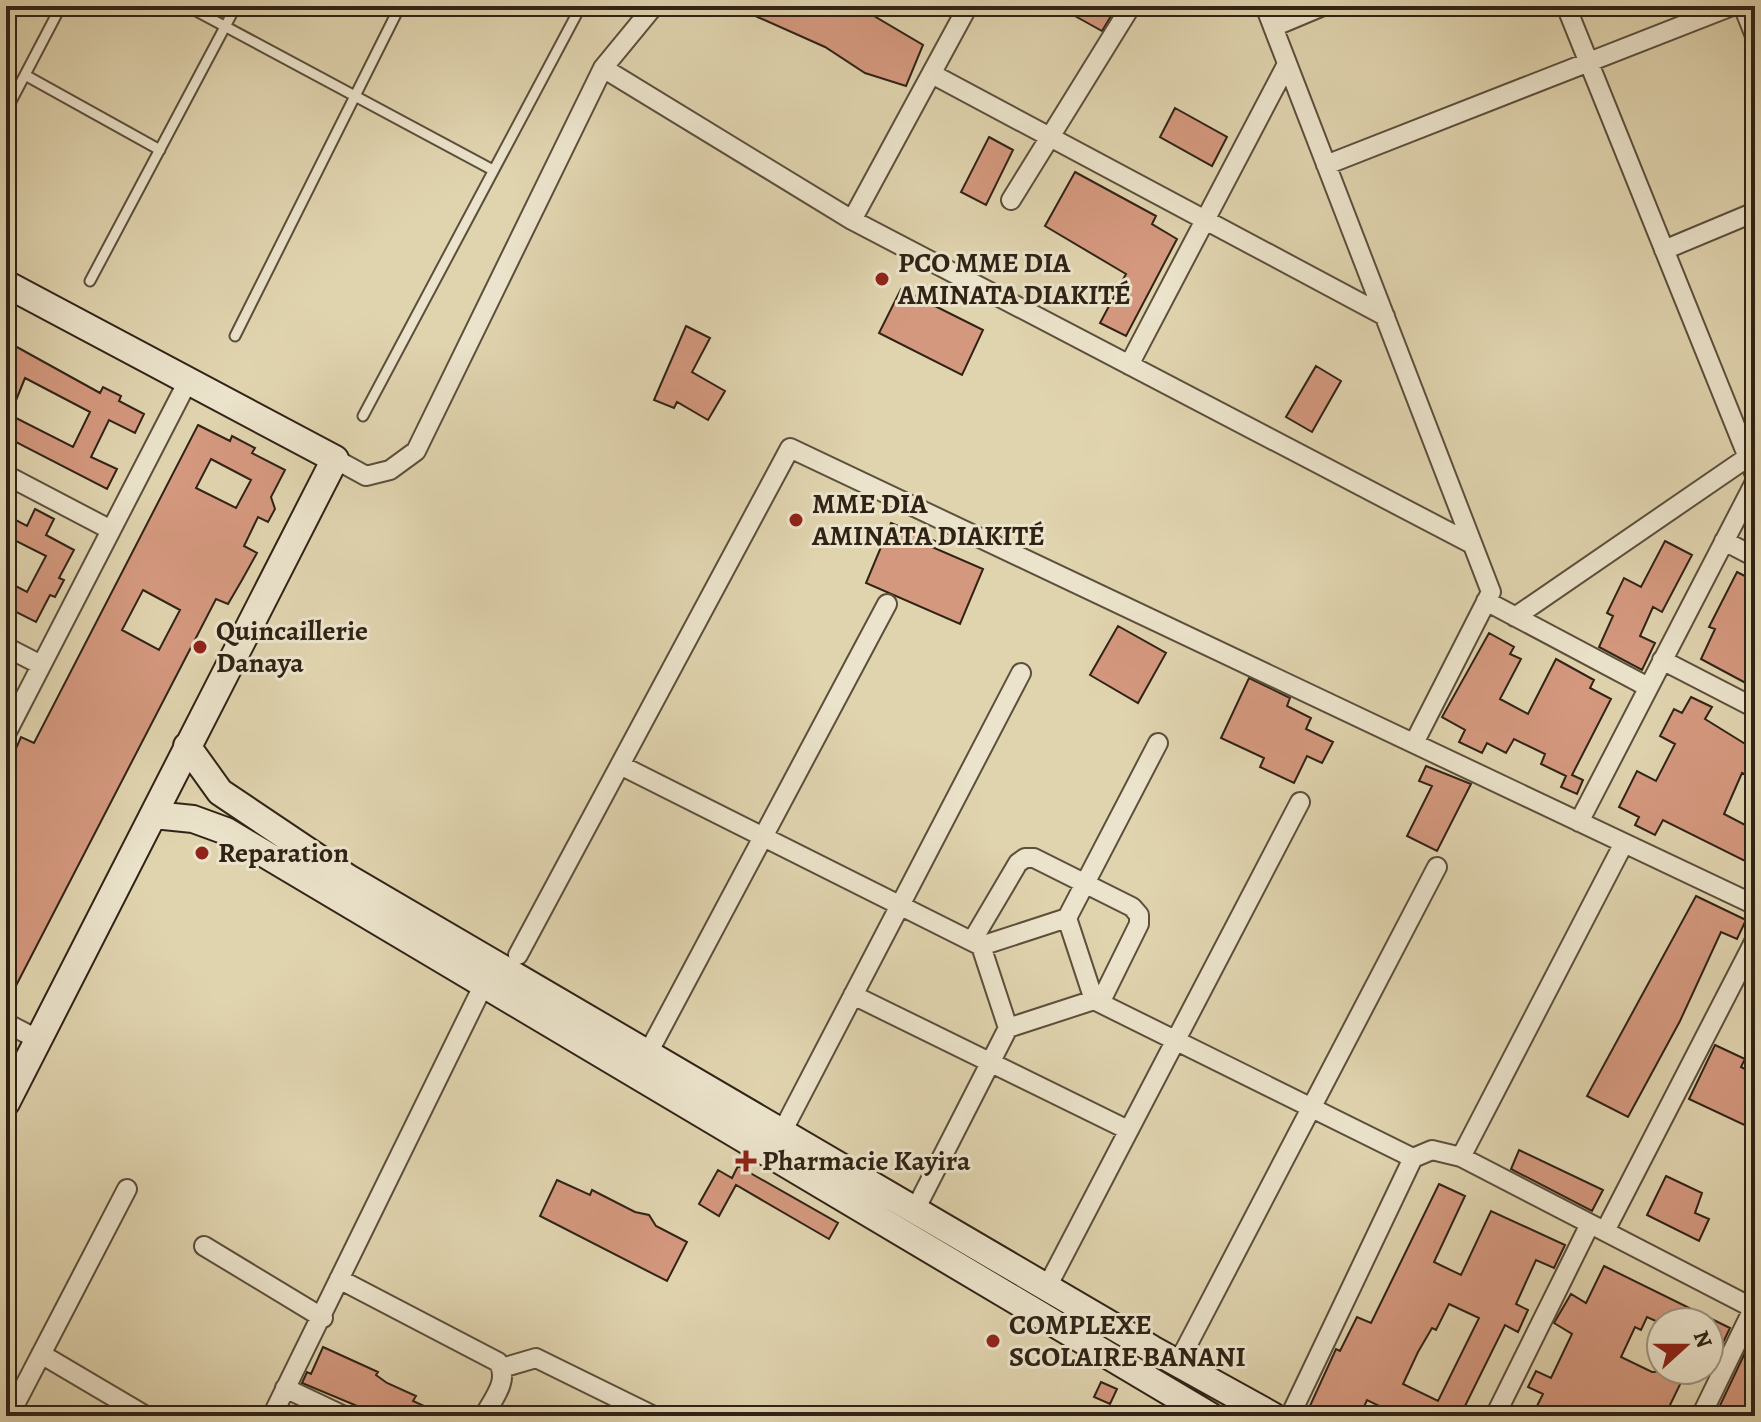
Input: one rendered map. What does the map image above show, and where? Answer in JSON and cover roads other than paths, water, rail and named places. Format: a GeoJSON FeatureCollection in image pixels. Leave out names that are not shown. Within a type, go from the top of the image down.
{"type":"FeatureCollection","features":[{"type":"Feature","properties":{"kind":"street"},"geometry":{"type":"LineString","coordinates":[[6,284],[366,476],[390,470],[416,451],[603,68],[654,6]]}},
{"type":"Feature","properties":{"kind":"street"},"geometry":{"type":"LineString","coordinates":[[852,220],[968,6]]}},
{"type":"Feature","properties":{"kind":"street"},"geometry":{"type":"LineString","coordinates":[[1011,200],[1131,6]]}},
{"type":"Feature","properties":{"kind":"street"},"geometry":{"type":"LineString","coordinates":[[1265,6],[1491,592],[1414,743]]}},
{"type":"Feature","properties":{"kind":"street"},"geometry":{"type":"LineString","coordinates":[[1273,27],[1323,6]]}},
{"type":"Feature","properties":{"kind":"street"},"geometry":{"type":"LineString","coordinates":[[1566,6],[1755,475]]}},
{"type":"Feature","properties":{"kind":"street"},"geometry":{"type":"LineString","coordinates":[[1326,165],[1732,6]]}},
{"type":"Feature","properties":{"kind":"street"},"geometry":{"type":"LineString","coordinates":[[1743,6],[1755,36]]}},
{"type":"Feature","properties":{"kind":"street"},"geometry":{"type":"LineString","coordinates":[[1129,365],[1287,64]]}},
{"type":"Feature","properties":{"kind":"street"},"geometry":{"type":"LineString","coordinates":[[603,68],[852,220],[1472,544]]}},
{"type":"Feature","properties":{"kind":"street"},"geometry":{"type":"LineString","coordinates":[[932,74],[1385,316]]}},
{"type":"Feature","properties":{"kind":"street"},"geometry":{"type":"LineString","coordinates":[[1664,250],[1755,212]]}},
{"type":"Feature","properties":{"kind":"street"},"geometry":{"type":"LineString","coordinates":[[6,734],[188,381]]}},
{"type":"Feature","properties":{"kind":"street"},"geometry":{"type":"LineString","coordinates":[[518,955],[790,448],[1755,905]]}},
{"type":"Feature","properties":{"kind":"street"},"geometry":{"type":"LineString","coordinates":[[1515,617],[1748,457]]}},
{"type":"Feature","properties":{"kind":"street"},"geometry":{"type":"LineString","coordinates":[[6,1103],[335,459]]}},
{"type":"Feature","properties":{"kind":"street"},"geometry":{"type":"LineString","coordinates":[[6,475],[111,530]]}},
{"type":"Feature","properties":{"kind":"street"},"geometry":{"type":"LineString","coordinates":[[1579,822],[1755,482]]}},
{"type":"Feature","properties":{"kind":"street"},"geometry":{"type":"LineString","coordinates":[[1724,541],[1755,557]]}},
{"type":"Feature","properties":{"kind":"street"},"geometry":{"type":"LineString","coordinates":[[1486,601],[1648,687]]}},
{"type":"Feature","properties":{"kind":"street"},"geometry":{"type":"LineString","coordinates":[[648,1053],[887,604]]}},
{"type":"Feature","properties":{"kind":"street"},"geometry":{"type":"LineString","coordinates":[[6,647],[41,665]]}},
{"type":"Feature","properties":{"kind":"street"},"geometry":{"type":"LineString","coordinates":[[1662,660],[1755,708]]}},
{"type":"Feature","properties":{"kind":"street"},"geometry":{"type":"LineString","coordinates":[[782,1132],[1021,673]]}},
{"type":"Feature","properties":{"kind":"street"},"geometry":{"type":"LineString","coordinates":[[976,944],[1067,918],[1158,743]]}},
{"type":"Feature","properties":{"kind":"street"},"geometry":{"type":"LineString","coordinates":[[187,746],[220,792],[348,878],[1273,1416]]}},
{"type":"Feature","properties":{"kind":"street"},"geometry":{"type":"LineString","coordinates":[[620,765],[976,944],[1008,1028]]}},
{"type":"Feature","properties":{"kind":"street"},"geometry":{"type":"LineString","coordinates":[[1047,1287],[1300,802]]}},
{"type":"Feature","properties":{"kind":"street"},"geometry":{"type":"LineString","coordinates":[[154,815],[193,819],[226,831],[1210,1416]]}},
{"type":"Feature","properties":{"kind":"street"},"geometry":{"type":"LineString","coordinates":[[1461,1157],[1624,843]]}},
{"type":"Feature","properties":{"kind":"street"},"geometry":{"type":"LineString","coordinates":[[976,944],[1021,860],[1034,858],[1132,907],[1139,915],[1139,924],[1097,1001]]}},
{"type":"Feature","properties":{"kind":"street"},"geometry":{"type":"LineString","coordinates":[[1178,1363],[1437,867]]}},
{"type":"Feature","properties":{"kind":"street"},"geometry":{"type":"LineString","coordinates":[[1067,918],[1097,1001]]}},
{"type":"Feature","properties":{"kind":"street"},"geometry":{"type":"LineString","coordinates":[[1495,1416],[1755,940]]}},
{"type":"Feature","properties":{"kind":"street"},"geometry":{"type":"LineString","coordinates":[[272,1416],[323,1318],[339,1279],[483,986]]}},
{"type":"Feature","properties":{"kind":"street"},"geometry":{"type":"LineString","coordinates":[[853,995],[1128,1130]]}},
{"type":"Feature","properties":{"kind":"street"},"geometry":{"type":"LineString","coordinates":[[915,1210],[1008,1028],[1097,1001],[1413,1158]]}},
{"type":"Feature","properties":{"kind":"street"},"geometry":{"type":"LineString","coordinates":[[6,1023],[39,1040]]}},
{"type":"Feature","properties":{"kind":"street"},"geometry":{"type":"LineString","coordinates":[[1290,1416],[1413,1158],[1432,1150],[1461,1157],[1754,1306],[1701,1416]]}},
{"type":"Feature","properties":{"kind":"street"},"geometry":{"type":"LineString","coordinates":[[9,1416],[127,1189]]}},
{"type":"Feature","properties":{"kind":"street"},"geometry":{"type":"LineString","coordinates":[[204,1246],[323,1318]]}},
{"type":"Feature","properties":{"kind":"street"},"geometry":{"type":"LineString","coordinates":[[339,1279],[493,1359],[502,1368],[503,1381],[484,1416]]}},
{"type":"Feature","properties":{"kind":"street"},"geometry":{"type":"LineString","coordinates":[[41,1354],[146,1416]]}},
{"type":"Feature","properties":{"kind":"street"},"geometry":{"type":"LineString","coordinates":[[502,1368],[536,1358],[654,1416]]}},
{"type":"Feature","properties":{"kind":"street"},"geometry":{"type":"LineString","coordinates":[[285,1388],[344,1416]]}},
{"type":"Feature","properties":{"kind":"lane"},"geometry":{"type":"LineString","coordinates":[[6,111],[61,6]]}},
{"type":"Feature","properties":{"kind":"lane"},"geometry":{"type":"LineString","coordinates":[[187,6],[491,169]]}},
{"type":"Feature","properties":{"kind":"lane"},"geometry":{"type":"LineString","coordinates":[[90,281],[236,6]]}},
{"type":"Feature","properties":{"kind":"lane"},"geometry":{"type":"LineString","coordinates":[[235,336],[400,6]]}},
{"type":"Feature","properties":{"kind":"lane"},"geometry":{"type":"LineString","coordinates":[[363,416],[491,169],[581,6]]}},
{"type":"Feature","properties":{"kind":"lane"},"geometry":{"type":"LineString","coordinates":[[25,75],[160,150]]}},
{"type":"Feature","properties":{"kind":"place","name":"PCO MME DIA AMINATA DIAKITÉ"},"geometry":{"type":"Point","coordinates":[882,279]}},
{"type":"Feature","properties":{"kind":"place","name":"MME DIA AMINATA DIAKITÉ"},"geometry":{"type":"Point","coordinates":[796,520]}},
{"type":"Feature","properties":{"kind":"place","name":"Quincaillerie Danaya"},"geometry":{"type":"Point","coordinates":[200,647]}},
{"type":"Feature","properties":{"kind":"place","name":"Reparation"},"geometry":{"type":"Point","coordinates":[202,853]}},
{"type":"Feature","properties":{"kind":"place","name":"Pharmacie Kayira"},"geometry":{"type":"Point","coordinates":[746,1161]}},
{"type":"Feature","properties":{"kind":"place","name":"COMPLEXE SCOLAIRE BANANI"},"geometry":{"type":"Point","coordinates":[993,1341]}}]}
